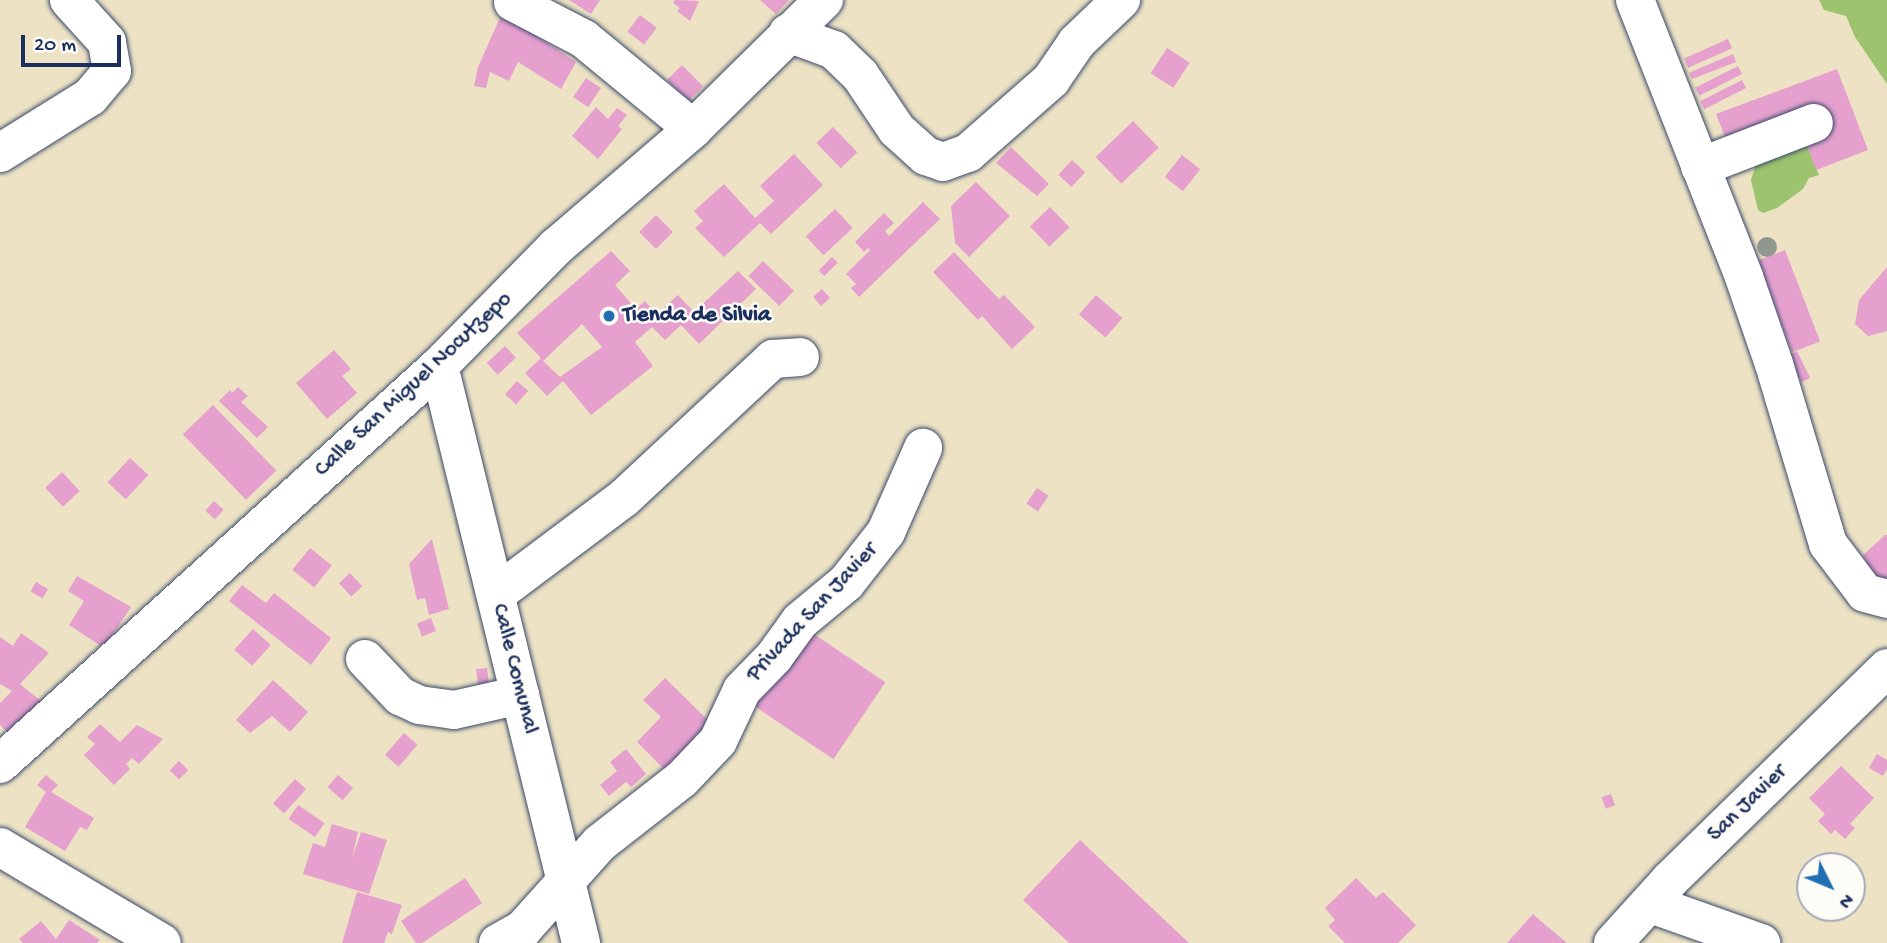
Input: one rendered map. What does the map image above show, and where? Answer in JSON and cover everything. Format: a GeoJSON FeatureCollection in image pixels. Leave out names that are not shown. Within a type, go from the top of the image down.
{"type":"FeatureCollection","features":[{"type":"Feature","properties":{"kind":"street"},"geometry":{"type":"LineString","coordinates":[[0,153],[90,97],[112,71],[107,42],[69,0]]}},
{"type":"Feature","properties":{"kind":"street","name":"Calle San Miguel Nocutzepo"},"geometry":{"type":"LineString","coordinates":[[0,764],[439,366],[556,247],[693,129],[824,0]]}},
{"type":"Feature","properties":{"kind":"street"},"geometry":{"type":"LineString","coordinates":[[788,33],[834,50],[860,75],[897,130],[926,156],[943,162],[968,153],[1051,80],[1077,42],[1121,0]]}},
{"type":"Feature","properties":{"kind":"street"},"geometry":{"type":"LineString","coordinates":[[1635,0],[1774,364],[1828,544],[1865,593],[1887,599]]}},
{"type":"Feature","properties":{"kind":"street"},"geometry":{"type":"LineString","coordinates":[[513,2],[584,40],[693,129]]}},
{"type":"Feature","properties":{"kind":"street"},"geometry":{"type":"LineString","coordinates":[[1700,167],[1814,123]]}},
{"type":"Feature","properties":{"kind":"street"},"geometry":{"type":"LineString","coordinates":[[496,594],[624,498],[773,359],[800,357]]}},
{"type":"Feature","properties":{"kind":"street","name":"Calle Comunal"},"geometry":{"type":"LineString","coordinates":[[439,366],[581,943]]}},
{"type":"Feature","properties":{"kind":"street","name":"Privada San Javier"},"geometry":{"type":"LineString","coordinates":[[566,881],[600,843],[682,779],[718,741],[742,690],[774,657],[800,621],[846,583],[886,532],[923,447]]}},
{"type":"Feature","properties":{"kind":"street"},"geometry":{"type":"LineString","coordinates":[[365,659],[400,696],[419,705],[454,710],[520,695]]}},
{"type":"Feature","properties":{"kind":"street","name":"San Javier"},"geometry":{"type":"LineString","coordinates":[[1613,943],[1671,879],[1887,668]]}},
{"type":"Feature","properties":{"kind":"street"},"geometry":{"type":"LineString","coordinates":[[0,847],[162,943]]}},
{"type":"Feature","properties":{"kind":"street"},"geometry":{"type":"LineString","coordinates":[[498,943],[523,929],[566,881]]}},
{"type":"Feature","properties":{"kind":"street"},"geometry":{"type":"LineString","coordinates":[[1651,904],[1762,943]]}},
{"type":"Feature","properties":{"kind":"green space"},"geometry":{"type":"Polygon","coordinates":[[[1819,0],[1887,0],[1887,84],[1855,37],[1846,16],[1824,10],[1819,0]]]}},
{"type":"Feature","properties":{"kind":"green space"},"geometry":{"type":"Polygon","coordinates":[[[1806,142],[1819,175],[1809,178],[1803,189],[1777,208],[1763,213],[1758,210],[1751,180],[1756,163],[1806,142]]]}},
{"type":"Feature","properties":{"kind":"building"},"geometry":{"type":"Polygon","coordinates":[[[569,0],[600,0],[591,14],[569,0]]]}},
{"type":"Feature","properties":{"kind":"building"},"geometry":{"type":"Polygon","coordinates":[[[675,0],[699,1],[690,21],[677,11],[680,8],[673,3],[675,0]]]}},
{"type":"Feature","properties":{"kind":"building"},"geometry":{"type":"Polygon","coordinates":[[[760,0],[789,0],[776,14],[760,0]]]}},
{"type":"Feature","properties":{"kind":"building"},"geometry":{"type":"Polygon","coordinates":[[[502,13],[576,62],[561,89],[518,62],[509,81],[490,72],[486,88],[474,86],[478,67],[502,13]]]}},
{"type":"Feature","properties":{"kind":"building"},"geometry":{"type":"Polygon","coordinates":[[[640,15],[657,28],[644,44],[627,32],[640,15]]]}},
{"type":"Feature","properties":{"kind":"building"},"geometry":{"type":"Polygon","coordinates":[[[1728,39],[1732,48],[1688,68],[1684,59],[1728,39]]]}},
{"type":"Feature","properties":{"kind":"building"},"geometry":{"type":"Polygon","coordinates":[[[1167,48],[1190,63],[1173,88],[1151,73],[1167,48]]]}},
{"type":"Feature","properties":{"kind":"building"},"geometry":{"type":"Polygon","coordinates":[[[1733,54],[1736,62],[1692,79],[1689,73],[1733,54]]]}},
{"type":"Feature","properties":{"kind":"building"},"geometry":{"type":"Polygon","coordinates":[[[682,65],[703,86],[688,101],[667,80],[682,65]]]}},
{"type":"Feature","properties":{"kind":"building"},"geometry":{"type":"Polygon","coordinates":[[[1738,66],[1742,74],[1699,96],[1695,88],[1738,66]]]}},
{"type":"Feature","properties":{"kind":"building"},"geometry":{"type":"Polygon","coordinates":[[[1837,69],[1868,150],[1816,170],[1806,142],[1727,142],[1716,114],[1837,69]]]}},
{"type":"Feature","properties":{"kind":"building"},"geometry":{"type":"Polygon","coordinates":[[[586,78],[601,88],[588,107],[573,97],[586,78]]]}},
{"type":"Feature","properties":{"kind":"building"},"geometry":{"type":"Polygon","coordinates":[[[1742,80],[1746,88],[1704,109],[1700,101],[1742,80]]]}},
{"type":"Feature","properties":{"kind":"building"},"geometry":{"type":"Polygon","coordinates":[[[596,107],[608,119],[617,108],[627,115],[618,126],[622,129],[598,159],[572,136],[596,107]]]}},
{"type":"Feature","properties":{"kind":"building"},"geometry":{"type":"Polygon","coordinates":[[[1133,121],[1159,148],[1121,184],[1096,157],[1133,121]]]}},
{"type":"Feature","properties":{"kind":"building"},"geometry":{"type":"Polygon","coordinates":[[[833,127],[857,152],[841,168],[816,143],[833,127]]]}},
{"type":"Feature","properties":{"kind":"building"},"geometry":{"type":"Polygon","coordinates":[[[1011,147],[1049,184],[1037,196],[996,163],[1011,147]]]}},
{"type":"Feature","properties":{"kind":"building"},"geometry":{"type":"Polygon","coordinates":[[[794,154],[823,185],[771,234],[760,223],[724,257],[695,228],[703,221],[694,211],[724,184],[755,218],[774,201],[760,186],[794,154]]]}},
{"type":"Feature","properties":{"kind":"building"},"geometry":{"type":"Polygon","coordinates":[[[1182,155],[1200,169],[1183,191],[1165,177],[1182,155]]]}},
{"type":"Feature","properties":{"kind":"building"},"geometry":{"type":"Polygon","coordinates":[[[1072,160],[1085,172],[1072,187],[1058,175],[1072,160]]]}},
{"type":"Feature","properties":{"kind":"building"},"geometry":{"type":"Polygon","coordinates":[[[976,182],[1010,216],[969,257],[955,243],[951,206],[976,182]]]}},
{"type":"Feature","properties":{"kind":"building"},"geometry":{"type":"Polygon","coordinates":[[[923,202],[940,219],[859,297],[851,288],[856,284],[846,274],[870,250],[868,248],[864,252],[855,242],[884,213],[894,223],[885,231],[889,236],[923,202]]]}},
{"type":"Feature","properties":{"kind":"building"},"geometry":{"type":"Polygon","coordinates":[[[1050,207],[1069,227],[1049,247],[1030,226],[1050,207]]]}},
{"type":"Feature","properties":{"kind":"building"},"geometry":{"type":"Polygon","coordinates":[[[835,209],[853,228],[823,255],[806,236],[835,209]]]}},
{"type":"Feature","properties":{"kind":"building"},"geometry":{"type":"Polygon","coordinates":[[[656,215],[673,232],[656,249],[639,232],[656,215]]]}},
{"type":"Feature","properties":{"kind":"building"},"geometry":{"type":"Polygon","coordinates":[[[1785,250],[1820,341],[1792,352],[1757,261],[1785,250]]]}},
{"type":"Feature","properties":{"kind":"building"},"geometry":{"type":"Polygon","coordinates":[[[611,251],[630,271],[615,285],[636,309],[645,301],[657,314],[678,295],[694,312],[738,271],[756,289],[699,344],[681,325],[665,340],[652,327],[635,342],[653,366],[591,415],[563,381],[547,396],[525,373],[541,358],[517,333],[611,251]],[[582,324],[543,361],[560,377],[602,347],[582,324]]]}},
{"type":"Feature","properties":{"kind":"building"},"geometry":{"type":"Polygon","coordinates":[[[954,252],[999,299],[1004,295],[1035,327],[1012,349],[982,316],[978,320],[933,272],[954,252]]]}},
{"type":"Feature","properties":{"kind":"building"},"geometry":{"type":"Polygon","coordinates":[[[832,257],[838,263],[824,276],[819,270],[832,257]]]}},
{"type":"Feature","properties":{"kind":"building"},"geometry":{"type":"Polygon","coordinates":[[[763,261],[794,291],[779,306],[748,276],[763,261]]]}},
{"type":"Feature","properties":{"kind":"building"},"geometry":{"type":"Polygon","coordinates":[[[1887,267],[1887,331],[1868,336],[1855,324],[1859,300],[1887,267]]]}},
{"type":"Feature","properties":{"kind":"building"},"geometry":{"type":"Polygon","coordinates":[[[822,289],[830,298],[821,306],[813,297],[822,289]]]}},
{"type":"Feature","properties":{"kind":"building"},"geometry":{"type":"Polygon","coordinates":[[[1096,295],[1122,318],[1105,338],[1079,315],[1096,295]]]}},
{"type":"Feature","properties":{"kind":"building"},"geometry":{"type":"Polygon","coordinates":[[[505,346],[516,358],[498,375],[487,363],[505,346]]]}},
{"type":"Feature","properties":{"kind":"building"},"geometry":{"type":"Polygon","coordinates":[[[334,350],[351,369],[342,376],[357,393],[327,419],[296,383],[334,350]]]}},
{"type":"Feature","properties":{"kind":"building"},"geometry":{"type":"Polygon","coordinates":[[[1797,351],[1810,378],[1801,382],[1788,355],[1797,351]]]}},
{"type":"Feature","properties":{"kind":"building"},"geometry":{"type":"Polygon","coordinates":[[[517,381],[528,391],[516,404],[505,394],[517,381]]]}},
{"type":"Feature","properties":{"kind":"building"},"geometry":{"type":"Polygon","coordinates":[[[238,387],[248,396],[241,402],[268,427],[257,438],[219,401],[230,390],[232,393],[238,387]]]}},
{"type":"Feature","properties":{"kind":"building"},"geometry":{"type":"Polygon","coordinates":[[[213,405],[276,470],[246,500],[183,434],[213,405]]]}},
{"type":"Feature","properties":{"kind":"building"},"geometry":{"type":"Polygon","coordinates":[[[130,458],[148,475],[126,499],[107,482],[130,458]]]}},
{"type":"Feature","properties":{"kind":"building"},"geometry":{"type":"Polygon","coordinates":[[[62,472],[80,491],[63,507],[45,488],[62,472]]]}},
{"type":"Feature","properties":{"kind":"building"},"geometry":{"type":"Polygon","coordinates":[[[1037,488],[1049,496],[1038,512],[1026,504],[1037,488]]]}},
{"type":"Feature","properties":{"kind":"building"},"geometry":{"type":"Polygon","coordinates":[[[214,501],[224,510],[215,519],[205,511],[214,501]]]}},
{"type":"Feature","properties":{"kind":"building"},"geometry":{"type":"Polygon","coordinates":[[[1885,535],[1887,579],[1874,576],[1863,555],[1885,535]]]}},
{"type":"Feature","properties":{"kind":"building"},"geometry":{"type":"Polygon","coordinates":[[[432,539],[449,609],[429,615],[425,598],[417,600],[409,564],[432,539]]]}},
{"type":"Feature","properties":{"kind":"building"},"geometry":{"type":"Polygon","coordinates":[[[310,548],[332,566],[314,587],[292,570],[310,548]]]}},
{"type":"Feature","properties":{"kind":"building"},"geometry":{"type":"Polygon","coordinates":[[[350,573],[362,586],[351,596],[339,583],[350,573]]]}},
{"type":"Feature","properties":{"kind":"building"},"geometry":{"type":"Polygon","coordinates":[[[77,576],[131,607],[104,648],[69,625],[84,601],[68,591],[77,576]]]}},
{"type":"Feature","properties":{"kind":"building"},"geometry":{"type":"Polygon","coordinates":[[[36,582],[48,589],[43,599],[30,592],[36,582]]]}},
{"type":"Feature","properties":{"kind":"building"},"geometry":{"type":"Polygon","coordinates":[[[242,585],[266,603],[274,593],[331,638],[311,665],[229,601],[242,585]]]}},
{"type":"Feature","properties":{"kind":"building"},"geometry":{"type":"Polygon","coordinates":[[[431,618],[436,631],[422,636],[417,623],[431,618]]]}},
{"type":"Feature","properties":{"kind":"building"},"geometry":{"type":"Polygon","coordinates":[[[805,628],[885,682],[833,759],[753,705],[805,628]]]}},
{"type":"Feature","properties":{"kind":"building"},"geometry":{"type":"Polygon","coordinates":[[[253,629],[271,645],[252,666],[234,650],[253,629]]]}},
{"type":"Feature","properties":{"kind":"building"},"geometry":{"type":"Polygon","coordinates":[[[21,633],[49,653],[20,684],[41,701],[8,733],[0,725],[0,703],[12,691],[0,684],[0,637],[13,646],[21,633]]]}},
{"type":"Feature","properties":{"kind":"building"},"geometry":{"type":"Polygon","coordinates":[[[487,668],[489,684],[478,685],[476,669],[487,668]]]}},
{"type":"Feature","properties":{"kind":"building"},"geometry":{"type":"Polygon","coordinates":[[[665,678],[718,730],[672,777],[637,742],[661,717],[643,700],[665,678]]]}},
{"type":"Feature","properties":{"kind":"building"},"geometry":{"type":"Polygon","coordinates":[[[273,680],[308,712],[290,732],[272,716],[250,733],[236,720],[273,680]]]}},
{"type":"Feature","properties":{"kind":"building"},"geometry":{"type":"Polygon","coordinates":[[[100,724],[120,742],[137,725],[163,739],[139,764],[132,758],[126,764],[130,769],[114,785],[84,755],[95,744],[87,737],[100,724]]]}},
{"type":"Feature","properties":{"kind":"building"},"geometry":{"type":"Polygon","coordinates":[[[404,733],[418,745],[399,767],[385,755],[404,733]]]}},
{"type":"Feature","properties":{"kind":"building"},"geometry":{"type":"Polygon","coordinates":[[[626,749],[646,774],[631,787],[626,782],[609,796],[600,785],[617,771],[610,762],[626,749]]]}},
{"type":"Feature","properties":{"kind":"building"},"geometry":{"type":"Polygon","coordinates":[[[1877,754],[1887,760],[1887,769],[1883,776],[1869,768],[1877,754]]]}},
{"type":"Feature","properties":{"kind":"building"},"geometry":{"type":"Polygon","coordinates":[[[179,761],[188,770],[179,779],[170,770],[179,761]]]}},
{"type":"Feature","properties":{"kind":"building"},"geometry":{"type":"Polygon","coordinates":[[[1841,766],[1874,798],[1850,824],[1855,828],[1845,839],[1835,830],[1831,834],[1818,821],[1825,814],[1809,798],[1841,766]]]}},
{"type":"Feature","properties":{"kind":"building"},"geometry":{"type":"Polygon","coordinates":[[[46,775],[58,785],[51,792],[94,818],[87,830],[80,827],[65,851],[25,827],[46,792],[37,785],[46,775]]]}},
{"type":"Feature","properties":{"kind":"building"},"geometry":{"type":"Polygon","coordinates":[[[338,775],[353,788],[343,800],[328,787],[338,775]]]}},
{"type":"Feature","properties":{"kind":"building"},"geometry":{"type":"Polygon","coordinates":[[[295,779],[306,789],[284,814],[273,804],[295,779]]]}},
{"type":"Feature","properties":{"kind":"building"},"geometry":{"type":"Polygon","coordinates":[[[1611,794],[1615,805],[1606,809],[1602,797],[1611,794]]]}},
{"type":"Feature","properties":{"kind":"building"},"geometry":{"type":"Polygon","coordinates":[[[298,805],[325,823],[315,837],[288,819],[298,805]]]}},
{"type":"Feature","properties":{"kind":"building"},"geometry":{"type":"Polygon","coordinates":[[[332,824],[358,832],[352,859],[361,832],[387,840],[369,894],[303,874],[313,843],[325,847],[332,824]]]}},
{"type":"Feature","properties":{"kind":"building"},"geometry":{"type":"Polygon","coordinates":[[[1080,840],[1189,943],[1069,943],[1023,900],[1080,840]]]}},
{"type":"Feature","properties":{"kind":"building"},"geometry":{"type":"Polygon","coordinates":[[[465,878],[482,903],[422,943],[416,943],[401,921],[465,878]]]}},
{"type":"Feature","properties":{"kind":"building"},"geometry":{"type":"Polygon","coordinates":[[[1356,878],[1376,898],[1383,892],[1416,925],[1398,943],[1345,943],[1328,926],[1335,920],[1325,908],[1356,878]]]}},
{"type":"Feature","properties":{"kind":"building"},"geometry":{"type":"Polygon","coordinates":[[[357,892],[402,905],[392,934],[388,932],[384,943],[342,943],[357,892]]]}},
{"type":"Feature","properties":{"kind":"building"},"geometry":{"type":"Polygon","coordinates":[[[1533,914],[1542,922],[1567,943],[1507,943],[1533,914]]]}},
{"type":"Feature","properties":{"kind":"building"},"geometry":{"type":"Polygon","coordinates":[[[69,920],[100,940],[97,943],[23,943],[19,939],[41,921],[56,939],[69,920]]]}},
{"type":"Feature","properties":{"kind":"place","name":"Tienda de Silvia"},"geometry":{"type":"Point","coordinates":[609,316]}}]}
